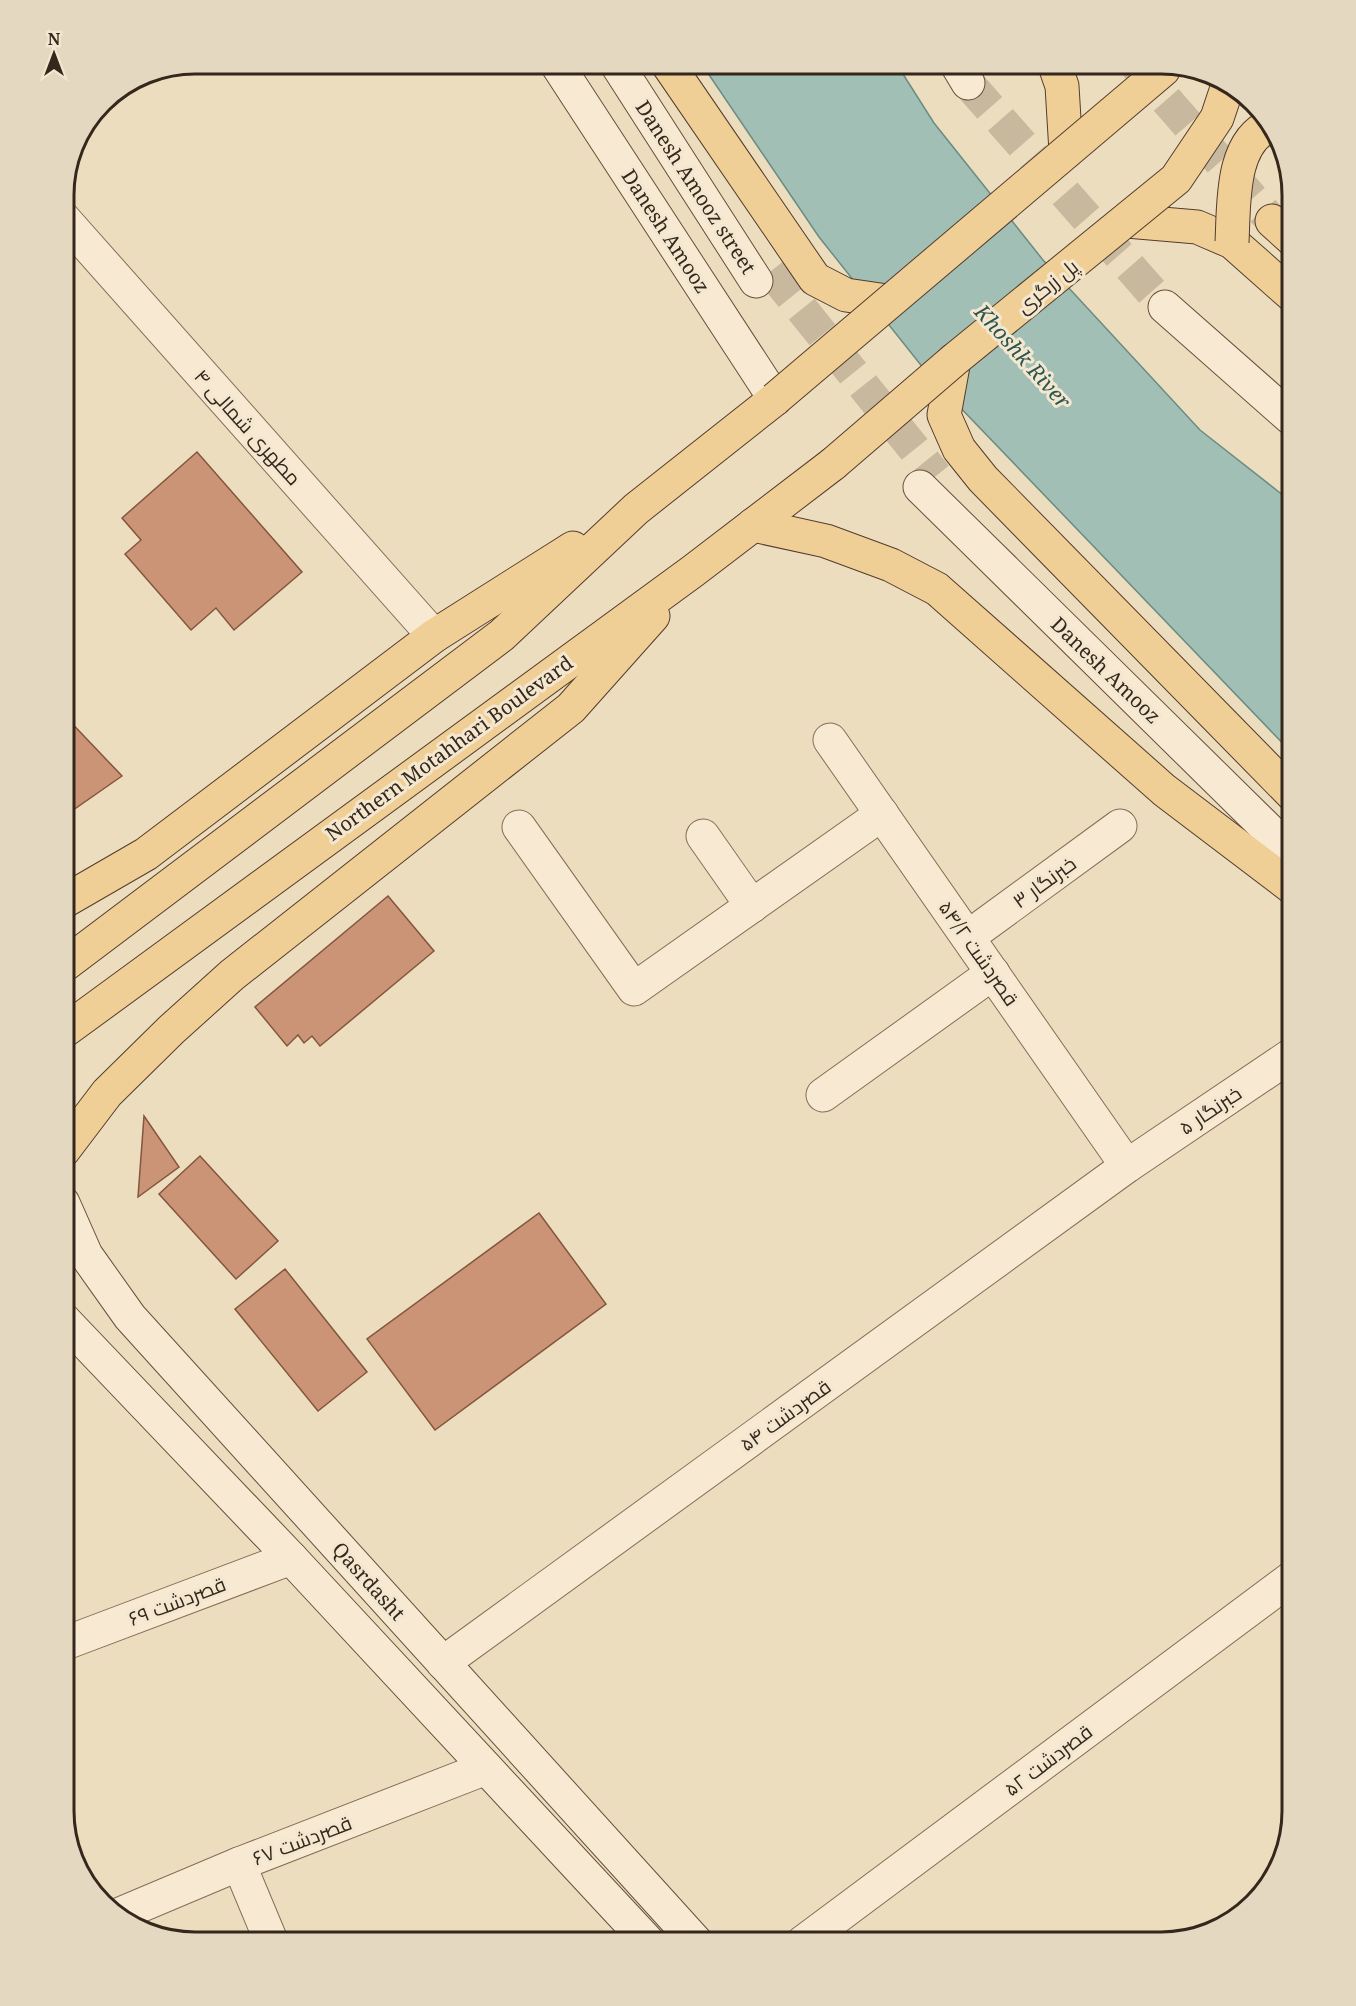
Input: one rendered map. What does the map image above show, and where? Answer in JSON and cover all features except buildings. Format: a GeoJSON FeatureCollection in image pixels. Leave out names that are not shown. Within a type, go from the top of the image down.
{"type":"FeatureCollection","features":[{"type":"Feature","properties":{"kind":"main road"},"geometry":{"type":"LineString","coordinates":[[674,74],[815,279],[846,295],[887,301]]}},
{"type":"Feature","properties":{"kind":"main road"},"geometry":{"type":"LineString","coordinates":[[1058,74],[1062,86],[1066,152]]}},
{"type":"Feature","properties":{"kind":"main road"},"geometry":{"type":"LineString","coordinates":[[74,958],[502,635],[636,509],[775,399],[887,301],[1158,74]]}},
{"type":"Feature","properties":{"kind":"main road","name":"پل زرگری"},"geometry":{"type":"LineString","coordinates":[[833,464],[954,360],[1176,179],[1217,118],[1226,92]]}},
{"type":"Feature","properties":{"kind":"main road"},"geometry":{"type":"LineString","coordinates":[[1232,242],[1236,182],[1246,148],[1263,129]]}},
{"type":"Feature","properties":{"kind":"main road"},"geometry":{"type":"LineString","coordinates":[[1127,221],[1197,227],[1232,242],[1282,286]]}},
{"type":"Feature","properties":{"kind":"main road"},"geometry":{"type":"LineString","coordinates":[[954,360],[944,415],[959,449],[983,479],[1282,784]]}},
{"type":"Feature","properties":{"kind":"main road","name":"Northern Motahhari Boulevard"},"geometry":{"type":"LineString","coordinates":[[74,1024],[693,571],[833,464]]}},
{"type":"Feature","properties":{"kind":"main road"},"geometry":{"type":"LineString","coordinates":[[74,896],[146,854],[434,636],[636,509]]}},
{"type":"Feature","properties":{"kind":"main road"},"geometry":{"type":"LineString","coordinates":[[753,525],[826,541],[891,565],[937,589],[1164,790],[1282,880]]}},
{"type":"Feature","properties":{"kind":"main road"},"geometry":{"type":"LineString","coordinates":[[74,1136],[107,1093],[171,1030],[232,975],[571,708],[693,571]]}},
{"type":"Feature","properties":{"kind":"street","name":"Danesh Amooz"},"geometry":{"type":"LineString","coordinates":[[563,74],[775,399]]}},
{"type":"Feature","properties":{"kind":"street","name":"Danesh Amooz street"},"geometry":{"type":"LineString","coordinates":[[624,74],[763,276],[646,74]]}},
{"type":"Feature","properties":{"kind":"street","name":"۴ مطهری شمالی"},"geometry":{"type":"LineString","coordinates":[[74,230],[434,636]]}},
{"type":"Feature","properties":{"kind":"street"},"geometry":{"type":"LineString","coordinates":[[1165,307],[1282,410]]}},
{"type":"Feature","properties":{"kind":"street","name":"Danesh Amooz"},"geometry":{"type":"LineString","coordinates":[[1282,815],[928,482],[1282,843]]}},
{"type":"Feature","properties":{"kind":"street","name":"۵۴/۲ قصردشت"},"geometry":{"type":"LineString","coordinates":[[830,741],[1127,1166]]}},
{"type":"Feature","properties":{"kind":"street"},"geometry":{"type":"LineString","coordinates":[[519,827],[634,989],[882,814]]}},
{"type":"Feature","properties":{"kind":"street","name":"۳ خبرنگار"},"geometry":{"type":"LineString","coordinates":[[968,937],[1120,826]]}},
{"type":"Feature","properties":{"kind":"street"},"geometry":{"type":"LineString","coordinates":[[703,837],[752,906]]}},
{"type":"Feature","properties":{"kind":"street"},"geometry":{"type":"LineString","coordinates":[[824,1095],[993,973]]}},
{"type":"Feature","properties":{"kind":"street","name":"۵ خبرنگار"},"geometry":{"type":"LineString","coordinates":[[1127,1166],[1282,1061]]}},
{"type":"Feature","properties":{"kind":"street","name":"۵۴ قصردشت"},"geometry":{"type":"LineString","coordinates":[[443,1663],[1127,1166]]}},
{"type":"Feature","properties":{"kind":"street","name":"Qasrdasht"},"geometry":{"type":"LineString","coordinates":[[74,1228],[86,1255],[130,1317],[687,1932]]}},
{"type":"Feature","properties":{"kind":"street","name":"Qasrdasht"},"geometry":{"type":"LineString","coordinates":[[74,1331],[291,1558],[639,1932]]}},
{"type":"Feature","properties":{"kind":"street","name":"۶۹ قصردشت"},"geometry":{"type":"LineString","coordinates":[[74,1640],[291,1558]]}},
{"type":"Feature","properties":{"kind":"street","name":"۵۲ قصردشت"},"geometry":{"type":"LineString","coordinates":[[817,1932],[1282,1585]]}},
{"type":"Feature","properties":{"kind":"street","name":"۶۷ قصردشت"},"geometry":{"type":"LineString","coordinates":[[127,1911],[238,1864],[486,1768]]}},
{"type":"Feature","properties":{"kind":"street"},"geometry":{"type":"LineString","coordinates":[[238,1864],[267,1932]]}},
{"type":"Feature","properties":{"kind":"water","name":"Khoshk River"},"geometry":{"type":"Polygon","coordinates":[[[708,74],[903,74],[934,123],[1043,260],[1200,430],[1282,494],[1282,743],[928,374],[819,237],[708,74]]]}},
{"type":"Feature","properties":{"kind":"tunnel"},"geometry":{"type":"LineString","coordinates":[[1144,74],[1272,221]]}},
{"type":"Feature","properties":{"kind":"tunnel"},"geometry":{"type":"LineString","coordinates":[[968,83],[1165,307]]}},
{"type":"Feature","properties":{"kind":"tunnel"},"geometry":{"type":"LineString","coordinates":[[771,271],[936,476]]}}]}
